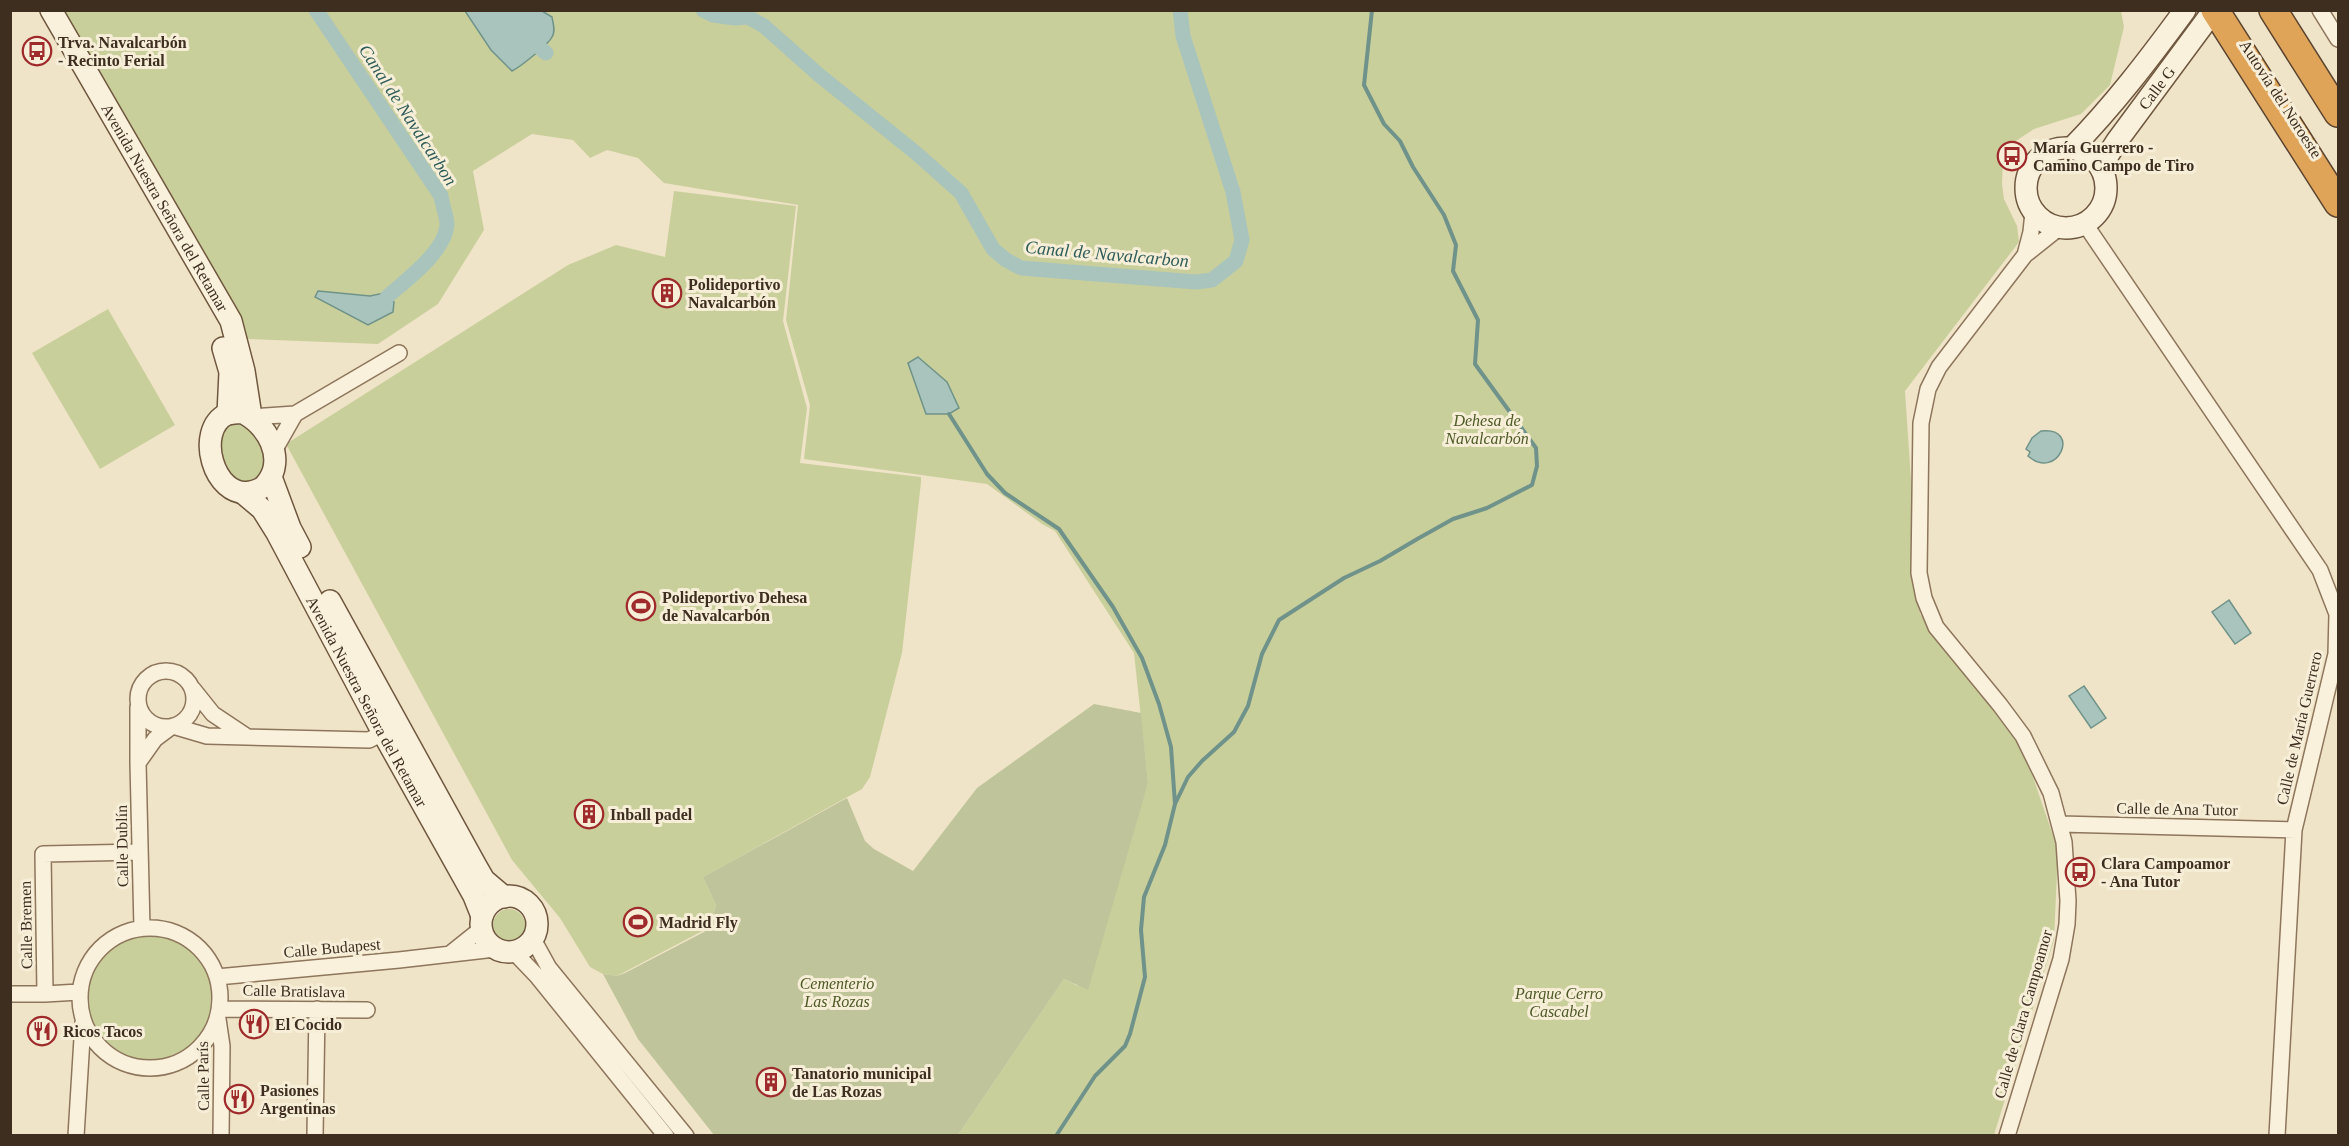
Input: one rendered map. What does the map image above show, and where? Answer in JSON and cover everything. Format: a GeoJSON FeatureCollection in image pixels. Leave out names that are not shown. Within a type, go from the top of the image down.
{"type":"FeatureCollection","features":[{"type":"Feature","properties":{"kind":"highway"},"geometry":{"type":"LineString","coordinates":[[2215,10],[2338,203]]}},
{"type":"Feature","properties":{"kind":"highway","name":"Autovía del Noroeste"},"geometry":{"type":"LineString","coordinates":[[2224,10],[2338,188]]}},
{"type":"Feature","properties":{"kind":"highway"},"geometry":{"type":"LineString","coordinates":[[2273,10],[2338,113]]}},
{"type":"Feature","properties":{"kind":"street","name":"Avenida Nuestra Señora del Retamar"},"geometry":{"type":"LineString","coordinates":[[34,10],[218,327],[230,372],[228,414]]}},
{"type":"Feature","properties":{"kind":"street","name":"Avenida Nuestra Señora del Retamar"},"geometry":{"type":"LineString","coordinates":[[51,10],[231,321],[244,371],[251,417]]}},
{"type":"Feature","properties":{"kind":"street","name":"Calle G"},"geometry":{"type":"LineString","coordinates":[[2072,148],[2104,115],[2185,10]]}},
{"type":"Feature","properties":{"kind":"street","name":"Calle G"},"geometry":{"type":"LineString","coordinates":[[2101,166],[2117,141],[2215,10]]}},
{"type":"Feature","properties":{"kind":"street"},"geometry":{"type":"LineString","coordinates":[[2320,10],[2338,39]]}},
{"type":"Feature","properties":{"kind":"street"},"geometry":{"type":"LineString","coordinates":[[2060,148],[2072,148],[2088,154],[2101,166],[2106,180],[2105,201],[2100,210],[2085,224],[2075,228],[2059,228],[2040,219],[2033,212],[2025,191],[2030,169],[2037,159],[2060,148]]}},
{"type":"Feature","properties":{"kind":"street","name":"Calle de Clara Campoamor"},"geometry":{"type":"LineString","coordinates":[[2025,255],[2033,212]]}},
{"type":"Feature","properties":{"kind":"street","name":"Calle de María Guerrero"},"geometry":{"type":"LineString","coordinates":[[2085,224],[2320,570],[2337,614],[2336,654],[2294,830],[2277,1136]]}},
{"type":"Feature","properties":{"kind":"street","name":"Calle de Clara Campoamor"},"geometry":{"type":"LineString","coordinates":[[2007,1136],[2061,959],[2068,901],[2067,873],[2060,824],[2043,775],[2023,736],[1936,627],[1924,598],[1919,573],[1921,423],[1928,389],[1939,367],[2025,255],[2059,228]]}},
{"type":"Feature","properties":{"kind":"street"},"geometry":{"type":"LineString","coordinates":[[251,417],[295,414],[399,353]]}},
{"type":"Feature","properties":{"kind":"street"},"geometry":{"type":"LineString","coordinates":[[241,412],[251,417],[269,436],[274,451],[274,466],[265,486],[256,491],[243,493],[232,489],[219,476],[211,451],[212,435],[217,423],[228,414],[241,412]]}},
{"type":"Feature","properties":{"kind":"street"},"geometry":{"type":"LineString","coordinates":[[274,451],[295,414]]}},
{"type":"Feature","properties":{"kind":"street","name":"Avenida Nuestra Señora del Retamar"},"geometry":{"type":"LineString","coordinates":[[271,477],[294,536],[476,866],[484,880],[504,897]]}},
{"type":"Feature","properties":{"kind":"street","name":"Avenida Nuestra Señora del Retamar"},"geometry":{"type":"LineString","coordinates":[[243,493],[262,509],[277,533],[383,733],[470,888],[482,922]]}},
{"type":"Feature","properties":{"kind":"street"},"geometry":{"type":"LineString","coordinates":[[246,736],[213,714],[186,679],[174,672],[161,671],[147,678],[139,691],[138,706],[147,719],[158,727],[172,727],[207,736],[369,740],[383,733]]}},
{"type":"Feature","properties":{"kind":"street"},"geometry":{"type":"LineString","coordinates":[[138,763],[155,739],[183,722],[192,712],[194,700],[192,688]]}},
{"type":"Feature","properties":{"kind":"street","name":"Calle Dublín"},"geometry":{"type":"LineString","coordinates":[[138,706],[142,928]]}},
{"type":"Feature","properties":{"kind":"street","name":"Calle de Ana Tutor"},"geometry":{"type":"LineString","coordinates":[[2060,824],[2294,830]]}},
{"type":"Feature","properties":{"kind":"street","name":"Calle Bremen"},"geometry":{"type":"LineString","coordinates":[[45,994],[43,854],[140,852]]}},
{"type":"Feature","properties":{"kind":"street"},"geometry":{"type":"LineString","coordinates":[[451,953],[482,922],[486,907],[494,900],[504,897],[520,898],[533,910],[537,925],[533,939],[525,948],[504,950]]}},
{"type":"Feature","properties":{"kind":"street"},"geometry":{"type":"LineString","coordinates":[[482,922],[488,944],[504,950],[537,976],[666,1136]]}},
{"type":"Feature","properties":{"kind":"street"},"geometry":{"type":"LineString","coordinates":[[76,1136],[83,1022],[80,992],[89,962],[99,949],[126,932],[142,928],[161,928],[180,934],[196,945],[209,959],[217,976],[220,993],[219,1012],[210,1034],[198,1050],[181,1061],[163,1067],[143,1068],[124,1063],[106,1053],[93,1040],[83,1022]]}},
{"type":"Feature","properties":{"kind":"street"},"geometry":{"type":"LineString","coordinates":[[533,939],[549,968],[686,1136]]}},
{"type":"Feature","properties":{"kind":"street","name":"Calle Budapest"},"geometry":{"type":"LineString","coordinates":[[217,976],[504,950]]}},
{"type":"Feature","properties":{"kind":"street"},"geometry":{"type":"LineString","coordinates":[[10,994],[80,992]]}},
{"type":"Feature","properties":{"kind":"street"},"geometry":{"type":"LineString","coordinates":[[315,1136],[317,1009]]}},
{"type":"Feature","properties":{"kind":"street","name":"Calle Bratislava"},"geometry":{"type":"LineString","coordinates":[[219,1012],[367,1010]]}},
{"type":"Feature","properties":{"kind":"street","name":"Calle París"},"geometry":{"type":"LineString","coordinates":[[219,1012],[222,1046],[221,1136]]}},
{"type":"Feature","properties":{"kind":"green space","name":"Dehesa de Navalcarbón"},"geometry":{"type":"Polygon","coordinates":[[[63,11],[2121,11],[2124,27],[2110,85],[2081,114],[2034,129],[2016,141],[2003,159],[2004,199],[2017,226],[2019,242],[1905,391],[1920,614],[2022,745],[2058,850],[2054,940],[1994,1135],[958,1135],[1064,979],[1078,986],[1148,783],[1134,653],[1055,531],[987,484],[804,459],[810,405],[786,320],[798,205],[664,183],[638,158],[607,150],[590,158],[573,140],[532,134],[473,171],[484,230],[438,304],[378,344],[247,339],[245,328],[63,11]]]}},
{"type":"Feature","properties":{"kind":"green space","name":"Polideportivo Dehesa de Navalcarbón"},"geometry":{"type":"Polygon","coordinates":[[[674,191],[796,206],[783,321],[807,408],[800,463],[921,477],[921,482],[902,653],[870,777],[862,789],[703,877],[716,905],[710,927],[617,976],[603,974],[590,967],[560,918],[512,860],[286,444],[568,265],[616,245],[665,257],[674,191]]]}},
{"type":"Feature","properties":{"kind":"green space"},"geometry":{"type":"Polygon","coordinates":[[[108,309],[175,425],[100,469],[32,353],[108,309]]]}},
{"type":"Feature","properties":{"kind":"green space"},"geometry":{"type":"Polygon","coordinates":[[[241,423],[255,435],[264,451],[265,466],[258,482],[240,483],[223,462],[219,436],[229,425],[241,423]]]}},
{"type":"Feature","properties":{"kind":"green space","name":"Cementerio Las Rozas"},"geometry":{"type":"Polygon","coordinates":[[[1094,704],[1141,713],[1148,783],[1088,990],[1064,979],[958,1135],[714,1135],[638,1039],[603,974],[617,976],[625,973],[704,932],[710,927],[716,905],[703,877],[847,798],[865,841],[874,849],[913,871],[977,788],[1094,704]]]}},
{"type":"Feature","properties":{"kind":"green space"},"geometry":{"type":"Polygon","coordinates":[[[509,909],[521,913],[525,925],[521,937],[509,941],[497,937],[493,925],[497,913],[509,909]]]}},
{"type":"Feature","properties":{"kind":"green space"},"geometry":{"type":"Polygon","coordinates":[[[150,936],[174,940],[195,954],[209,975],[213,999],[209,1023],[195,1044],[174,1058],[150,1062],[126,1058],[105,1044],[91,1023],[87,999],[91,975],[105,954],[126,940],[150,936]]]}},
{"type":"Feature","properties":{"kind":"water"},"geometry":{"type":"Polygon","coordinates":[[[465,11],[542,11],[552,17],[554,32],[540,50],[512,71],[491,50],[465,11]]]}},
{"type":"Feature","properties":{"kind":"water"},"geometry":{"type":"Polygon","coordinates":[[[318,291],[370,296],[384,293],[394,302],[393,312],[368,325],[315,297],[318,291]]]}},
{"type":"Feature","properties":{"kind":"water"},"geometry":{"type":"Polygon","coordinates":[[[918,357],[947,382],[959,408],[949,414],[926,414],[908,363],[918,357]]]}},
{"type":"Feature","properties":{"kind":"water"},"geometry":{"type":"Polygon","coordinates":[[[2041,431],[2053,432],[2060,436],[2063,444],[2056,458],[2048,462],[2039,462],[2028,456],[2030,452],[2026,449],[2032,438],[2041,431]]]}},
{"type":"Feature","properties":{"kind":"water"},"geometry":{"type":"Polygon","coordinates":[[[2229,600],[2251,633],[2235,644],[2212,612],[2229,600]]]}},
{"type":"Feature","properties":{"kind":"water"},"geometry":{"type":"Polygon","coordinates":[[[2084,686],[2106,718],[2091,728],[2069,696],[2084,686]]]}},
{"type":"Feature","properties":{"kind":"waterway","name":"Canal de Navalcarbon"},"geometry":{"type":"LineString","coordinates":[[316,10],[441,196],[447,224],[440,244],[424,264],[387,297]]}},
{"type":"Feature","properties":{"kind":"waterway","name":"Canal de Navalcarbon"},"geometry":{"type":"LineString","coordinates":[[703,10],[713,15],[748,17],[764,26],[819,75],[916,153],[961,193],[993,249],[1006,260],[1021,268],[1196,282],[1212,280],[1236,261],[1242,240],[1233,192],[1183,36],[1180,10]]}},
{"type":"Feature","properties":{"kind":"waterway"},"geometry":{"type":"LineString","coordinates":[[1175,804],[1188,777],[1234,732],[1248,706],[1262,654],[1279,620],[1344,578],[1380,561],[1453,519],[1487,508],[1532,485],[1537,466],[1536,448],[1475,364],[1478,320],[1453,271],[1456,245],[1444,215],[1413,167],[1400,141],[1384,124],[1364,85],[1372,10]]}},
{"type":"Feature","properties":{"kind":"waterway"},"geometry":{"type":"LineString","coordinates":[[540,48],[546,53]]}},
{"type":"Feature","properties":{"kind":"waterway"},"geometry":{"type":"LineString","coordinates":[[949,414],[987,474],[1005,493],[1059,529],[1113,607],[1142,658],[1159,704],[1171,747],[1175,804],[1165,845],[1144,897],[1141,930],[1145,977],[1130,1034],[1125,1046],[1095,1076],[1056,1136]]}},
{"type":"Feature","properties":{"kind":"place","name":"Trva. Navalcarbón - Recinto Ferial"},"geometry":{"type":"Point","coordinates":[37,51]}},
{"type":"Feature","properties":{"kind":"place","name":"María Guerrero - Camino Campo de Tiro"},"geometry":{"type":"Point","coordinates":[2012,156]}},
{"type":"Feature","properties":{"kind":"place","name":"Polideportivo Navalcarbón"},"geometry":{"type":"Point","coordinates":[667,293]}},
{"type":"Feature","properties":{"kind":"place","name":"Polideportivo Dehesa de Navalcarbón"},"geometry":{"type":"Point","coordinates":[641,606]}},
{"type":"Feature","properties":{"kind":"place","name":"Inball padel"},"geometry":{"type":"Point","coordinates":[589,814]}},
{"type":"Feature","properties":{"kind":"place","name":"Clara Campoamor - Ana Tutor"},"geometry":{"type":"Point","coordinates":[2080,872]}},
{"type":"Feature","properties":{"kind":"place","name":"Madrid Fly"},"geometry":{"type":"Point","coordinates":[638,922]}},
{"type":"Feature","properties":{"kind":"place","name":"El Cocido"},"geometry":{"type":"Point","coordinates":[254,1024]}},
{"type":"Feature","properties":{"kind":"place","name":"Ricos Tacos"},"geometry":{"type":"Point","coordinates":[42,1031]}},
{"type":"Feature","properties":{"kind":"place","name":"Tanatorio municipal de Las Rozas"},"geometry":{"type":"Point","coordinates":[771,1082]}},
{"type":"Feature","properties":{"kind":"place","name":"Pasiones Argentinas"},"geometry":{"type":"Point","coordinates":[239,1099]}},
{"type":"Feature","properties":{"kind":"park label","name":"Parque Cerro Cascabel"},"geometry":{"type":"Point","coordinates":[1559,1002]}}]}
